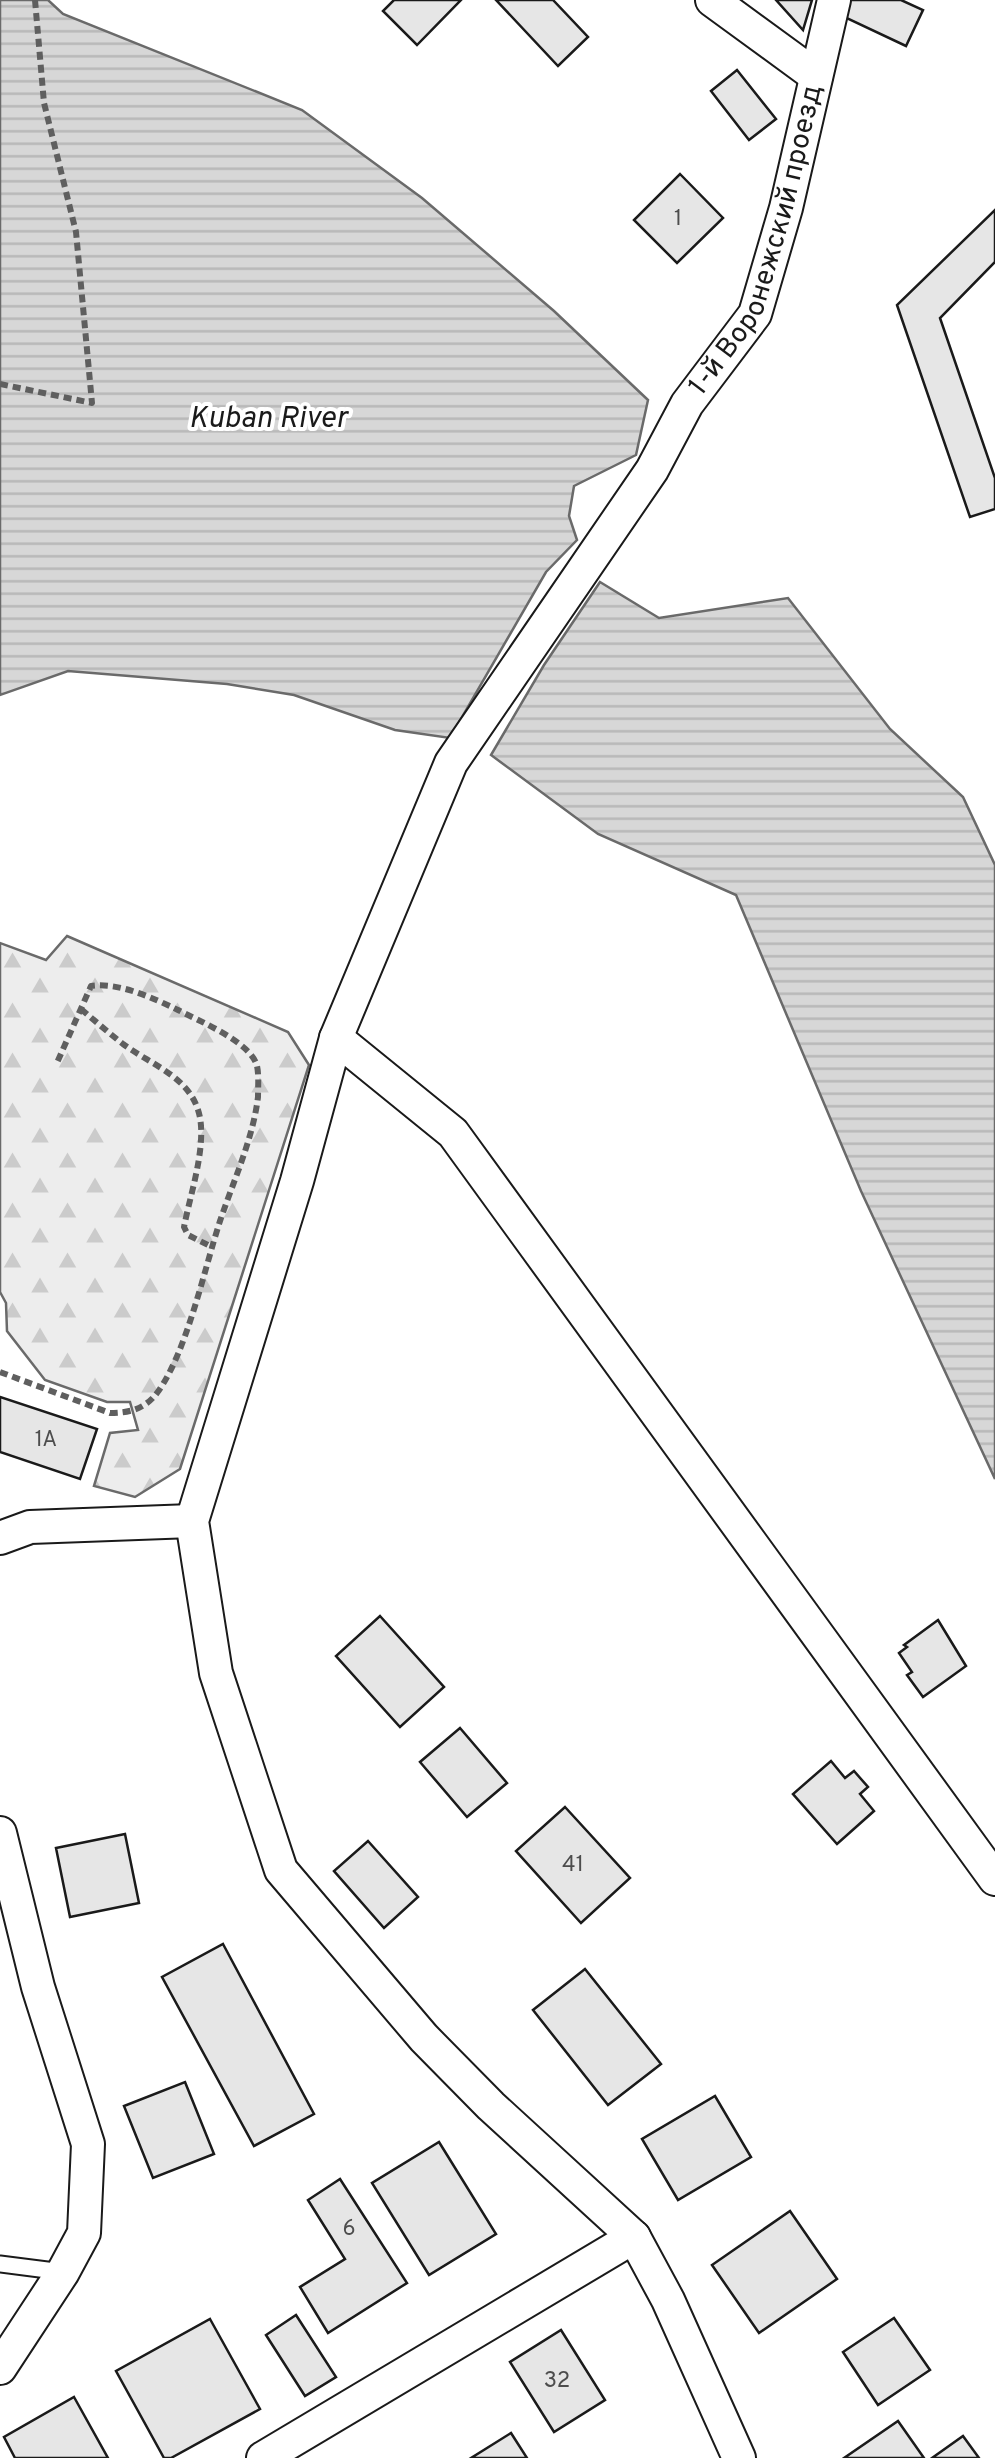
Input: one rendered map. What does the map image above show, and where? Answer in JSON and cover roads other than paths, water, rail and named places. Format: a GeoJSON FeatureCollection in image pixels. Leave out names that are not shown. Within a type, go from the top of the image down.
{"type":"FeatureCollection","features":[{"type":"Feature","properties":{"kind":"street"},"geometry":{"type":"LineString","coordinates":[[712,0],[816,76]]}},
{"type":"Feature","properties":{"kind":"street","name":"1-й Воронежский проезд"},"geometry":{"type":"LineString","coordinates":[[192,1522],[336,1038],[450,763],[652,470],[687,404],[756,314],[786,208],[834,0]]}},
{"type":"Feature","properties":{"kind":"street"},"geometry":{"type":"LineString","coordinates":[[336,1038],[454,1133],[995,1879]]}},
{"type":"Feature","properties":{"kind":"street"},"geometry":{"type":"LineString","coordinates":[[0,1538],[30,1528],[192,1522],[216,1672],[281,1870],[424,2038],[491,2106],[634,2237],[668,2300],[739,2458]]}},
{"type":"Feature","properties":{"kind":"street"},"geometry":{"type":"LineString","coordinates":[[0,1833],[38,1987],[88,2144],[84,2233],[0,2368]]}},
{"type":"Feature","properties":{"kind":"street"},"geometry":{"type":"LineString","coordinates":[[263,2458],[634,2237]]}},
{"type":"Feature","properties":{"kind":"lane"},"geometry":{"type":"LineString","coordinates":[[0,2264],[62,2272]]}},
{"type":"Feature","properties":{"kind":"water","name":"Kuban River"},"geometry":{"type":"Polygon","coordinates":[[[0,0],[48,0],[63,14],[302,110],[422,198],[554,311],[648,400],[636,455],[574,486],[569,516],[577,540],[546,572],[450,738],[395,730],[294,695],[227,684],[68,671],[0,695],[0,0]]]}},
{"type":"Feature","properties":{"kind":"water"},"geometry":{"type":"Polygon","coordinates":[[[600,582],[659,618],[788,598],[890,729],[963,797],[995,865],[995,1479],[861,1191],[736,895],[598,834],[491,755],[544,665],[600,582]]]}}]}
